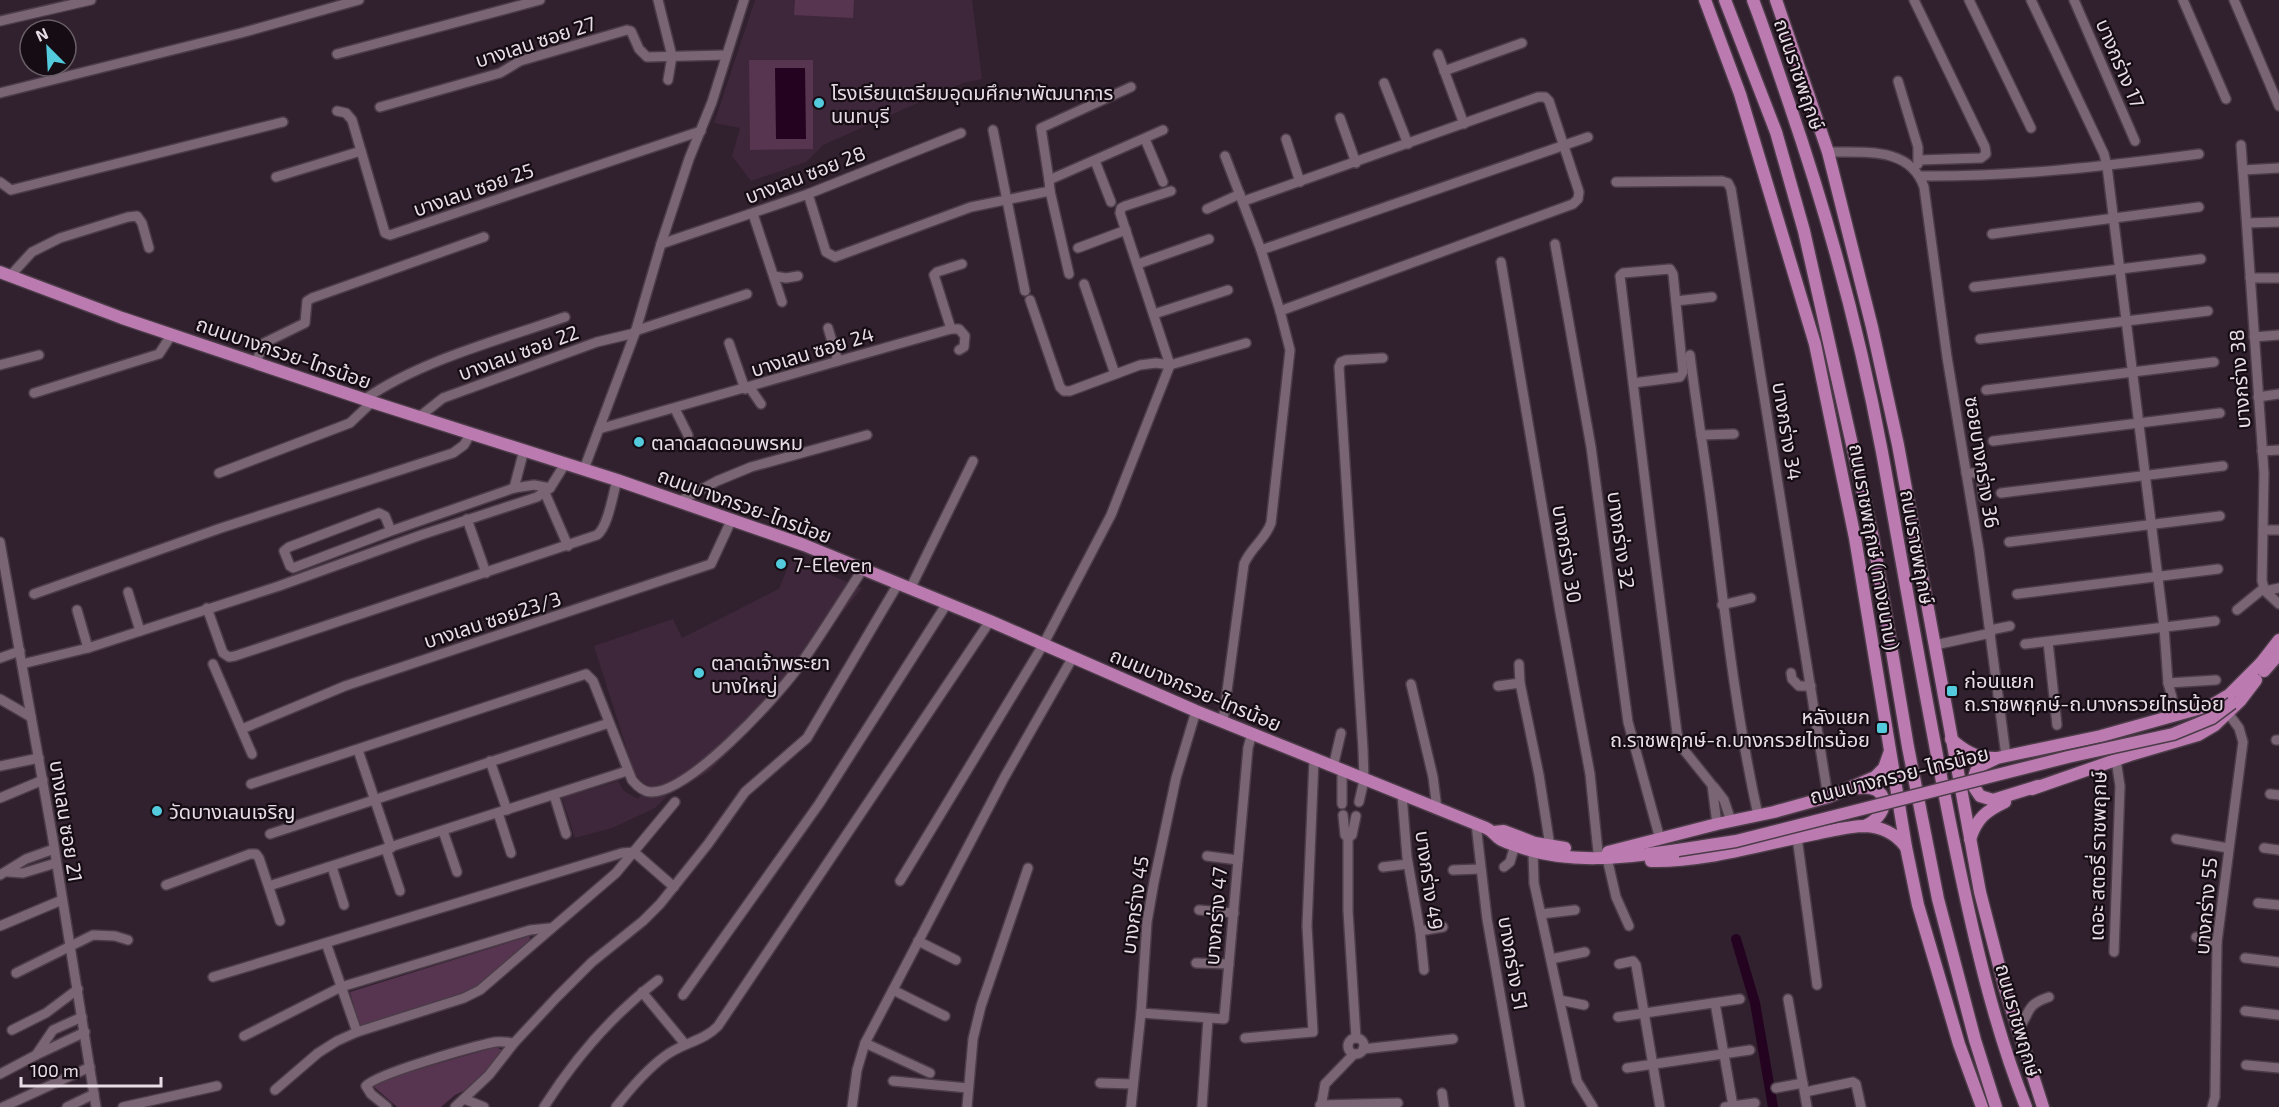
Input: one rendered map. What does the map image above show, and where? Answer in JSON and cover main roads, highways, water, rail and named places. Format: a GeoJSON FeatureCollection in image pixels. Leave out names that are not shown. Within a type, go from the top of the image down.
{"type":"FeatureCollection","features":[{"type":"Feature","properties":{"kind":"main road","name":"ถนนราชพฤกษ์ (ทางขนาน)"},"geometry":{"type":"LineString","coordinates":[[1705,0],[1740,94],[1787,244],[1815,344],[1839,459],[1906,847],[1924,927],[1959,1044],[1983,1107]]}},
{"type":"Feature","properties":{"kind":"main road"},"geometry":{"type":"LineString","coordinates":[[1725,0],[1776,132],[1804,231],[1872,538],[1908,747],[1936,887],[1975,1040],[1996,1107]]}},
{"type":"Feature","properties":{"kind":"main road","name":"ถนนราชพฤกษ์"},"geometry":{"type":"LineString","coordinates":[[1753,0],[1806,152],[1856,330],[1881,448],[1934,744],[1964,891],[1989,993],[2016,1083],[2026,1107]]}},
{"type":"Feature","properties":{"kind":"main road","name":"ถนนราชพฤกษ์ (ทางขนาน)"},"geometry":{"type":"LineString","coordinates":[[1776,0],[1828,152],[1872,327],[1896,435],[1969,840],[1991,935],[2043,1107]]}},
{"type":"Feature","properties":{"kind":"main road"},"geometry":{"type":"LineString","coordinates":[[1845,221],[1856,330]]}},
{"type":"Feature","properties":{"kind":"main road","name":"ถนนบางกรวย-ไทรน้อย"},"geometry":{"type":"LineString","coordinates":[[5,274],[172,334],[419,417],[617,480],[804,545],[946,605],[990,621],[1196,711],[1476,824],[1494,832],[1500,839],[1533,851],[1587,858],[1736,841],[2045,763],[2173,734],[2212,718],[2230,705],[2278,656]]}},
{"type":"Feature","properties":{"kind":"main road"},"geometry":{"type":"LineString","coordinates":[[1839,459],[1872,538]]}},
{"type":"Feature","properties":{"kind":"main road","name":"ถนนบางกรวย-ไทรน้อย"},"geometry":{"type":"LineString","coordinates":[[2230,705],[2279,640]]}},
{"type":"Feature","properties":{"kind":"main road"},"geometry":{"type":"LineString","coordinates":[[1951,739],[1965,751],[1987,758],[2102,736],[2212,705],[2229,695],[2262,662]]}},
{"type":"Feature","properties":{"kind":"main road"},"geometry":{"type":"LineString","coordinates":[[2001,757],[1980,766],[1976,771],[1974,786],[1980,796],[1986,799],[2000,799],[2198,735],[2215,725],[2230,705]]}},
{"type":"Feature","properties":{"kind":"main road"},"geometry":{"type":"LineString","coordinates":[[1608,855],[1660,839],[1828,797],[1875,777],[1884,768],[1890,748]]}},
{"type":"Feature","properties":{"kind":"main road"},"geometry":{"type":"LineString","coordinates":[[1969,840],[1974,825],[1988,810],[2038,786]]}},
{"type":"Feature","properties":{"kind":"main road"},"geometry":{"type":"LineString","coordinates":[[1848,789],[1873,788],[1884,801],[1880,817],[1865,826]]}},
{"type":"Feature","properties":{"kind":"main road"},"geometry":{"type":"LineString","coordinates":[[1608,855],[1630,860],[1659,861],[1718,855],[1797,837],[1865,826],[1893,833],[1906,847]]}},
{"type":"Feature","properties":{"kind":"main road","name":"ถนนบางกรวย-ไทรน้อย"},"geometry":{"type":"LineString","coordinates":[[1494,832],[1504,831],[1550,846],[1608,855]]}},
{"type":"Feature","properties":{"kind":"main road"},"geometry":{"type":"LineString","coordinates":[[1989,993],[2033,1079]]}},
{"type":"Feature","properties":{"kind":"main road"},"geometry":{"type":"LineString","coordinates":[[1975,1040],[1983,1107]]}},
{"type":"Feature","properties":{"kind":"waterway"},"geometry":{"type":"LineString","coordinates":[[1736,939],[1755,1003],[1773,1107]]}},
{"type":"Feature","properties":{"kind":"place","name":"โรงเรียนเตรียมอุดมศึกษาพัฒนาการ นนทบุรี"},"geometry":{"type":"Point","coordinates":[819,103]}},
{"type":"Feature","properties":{"kind":"place","name":"ตลาดสดดอนพรหม"},"geometry":{"type":"Point","coordinates":[639,442]}},
{"type":"Feature","properties":{"kind":"place","name":"7-Eleven"},"geometry":{"type":"Point","coordinates":[781,564]}},
{"type":"Feature","properties":{"kind":"place","name":"ตลาดเจ้าพระยา บางใหญ่"},"geometry":{"type":"Point","coordinates":[699,673]}},
{"type":"Feature","properties":{"kind":"place","name":"ก่อนแยก ถ.ราชพฤกษ์-ถ.บางกรวยไทรน้อย"},"geometry":{"type":"Point","coordinates":[1952,691]}},
{"type":"Feature","properties":{"kind":"place","name":"หลังแยก ถ.ราชพฤกษ์-ถ.บางกรวยไทรน้อย"},"geometry":{"type":"Point","coordinates":[1882,728]}},
{"type":"Feature","properties":{"kind":"place","name":"วัดบางเลนเจริญ"},"geometry":{"type":"Point","coordinates":[157,811]}}]}
